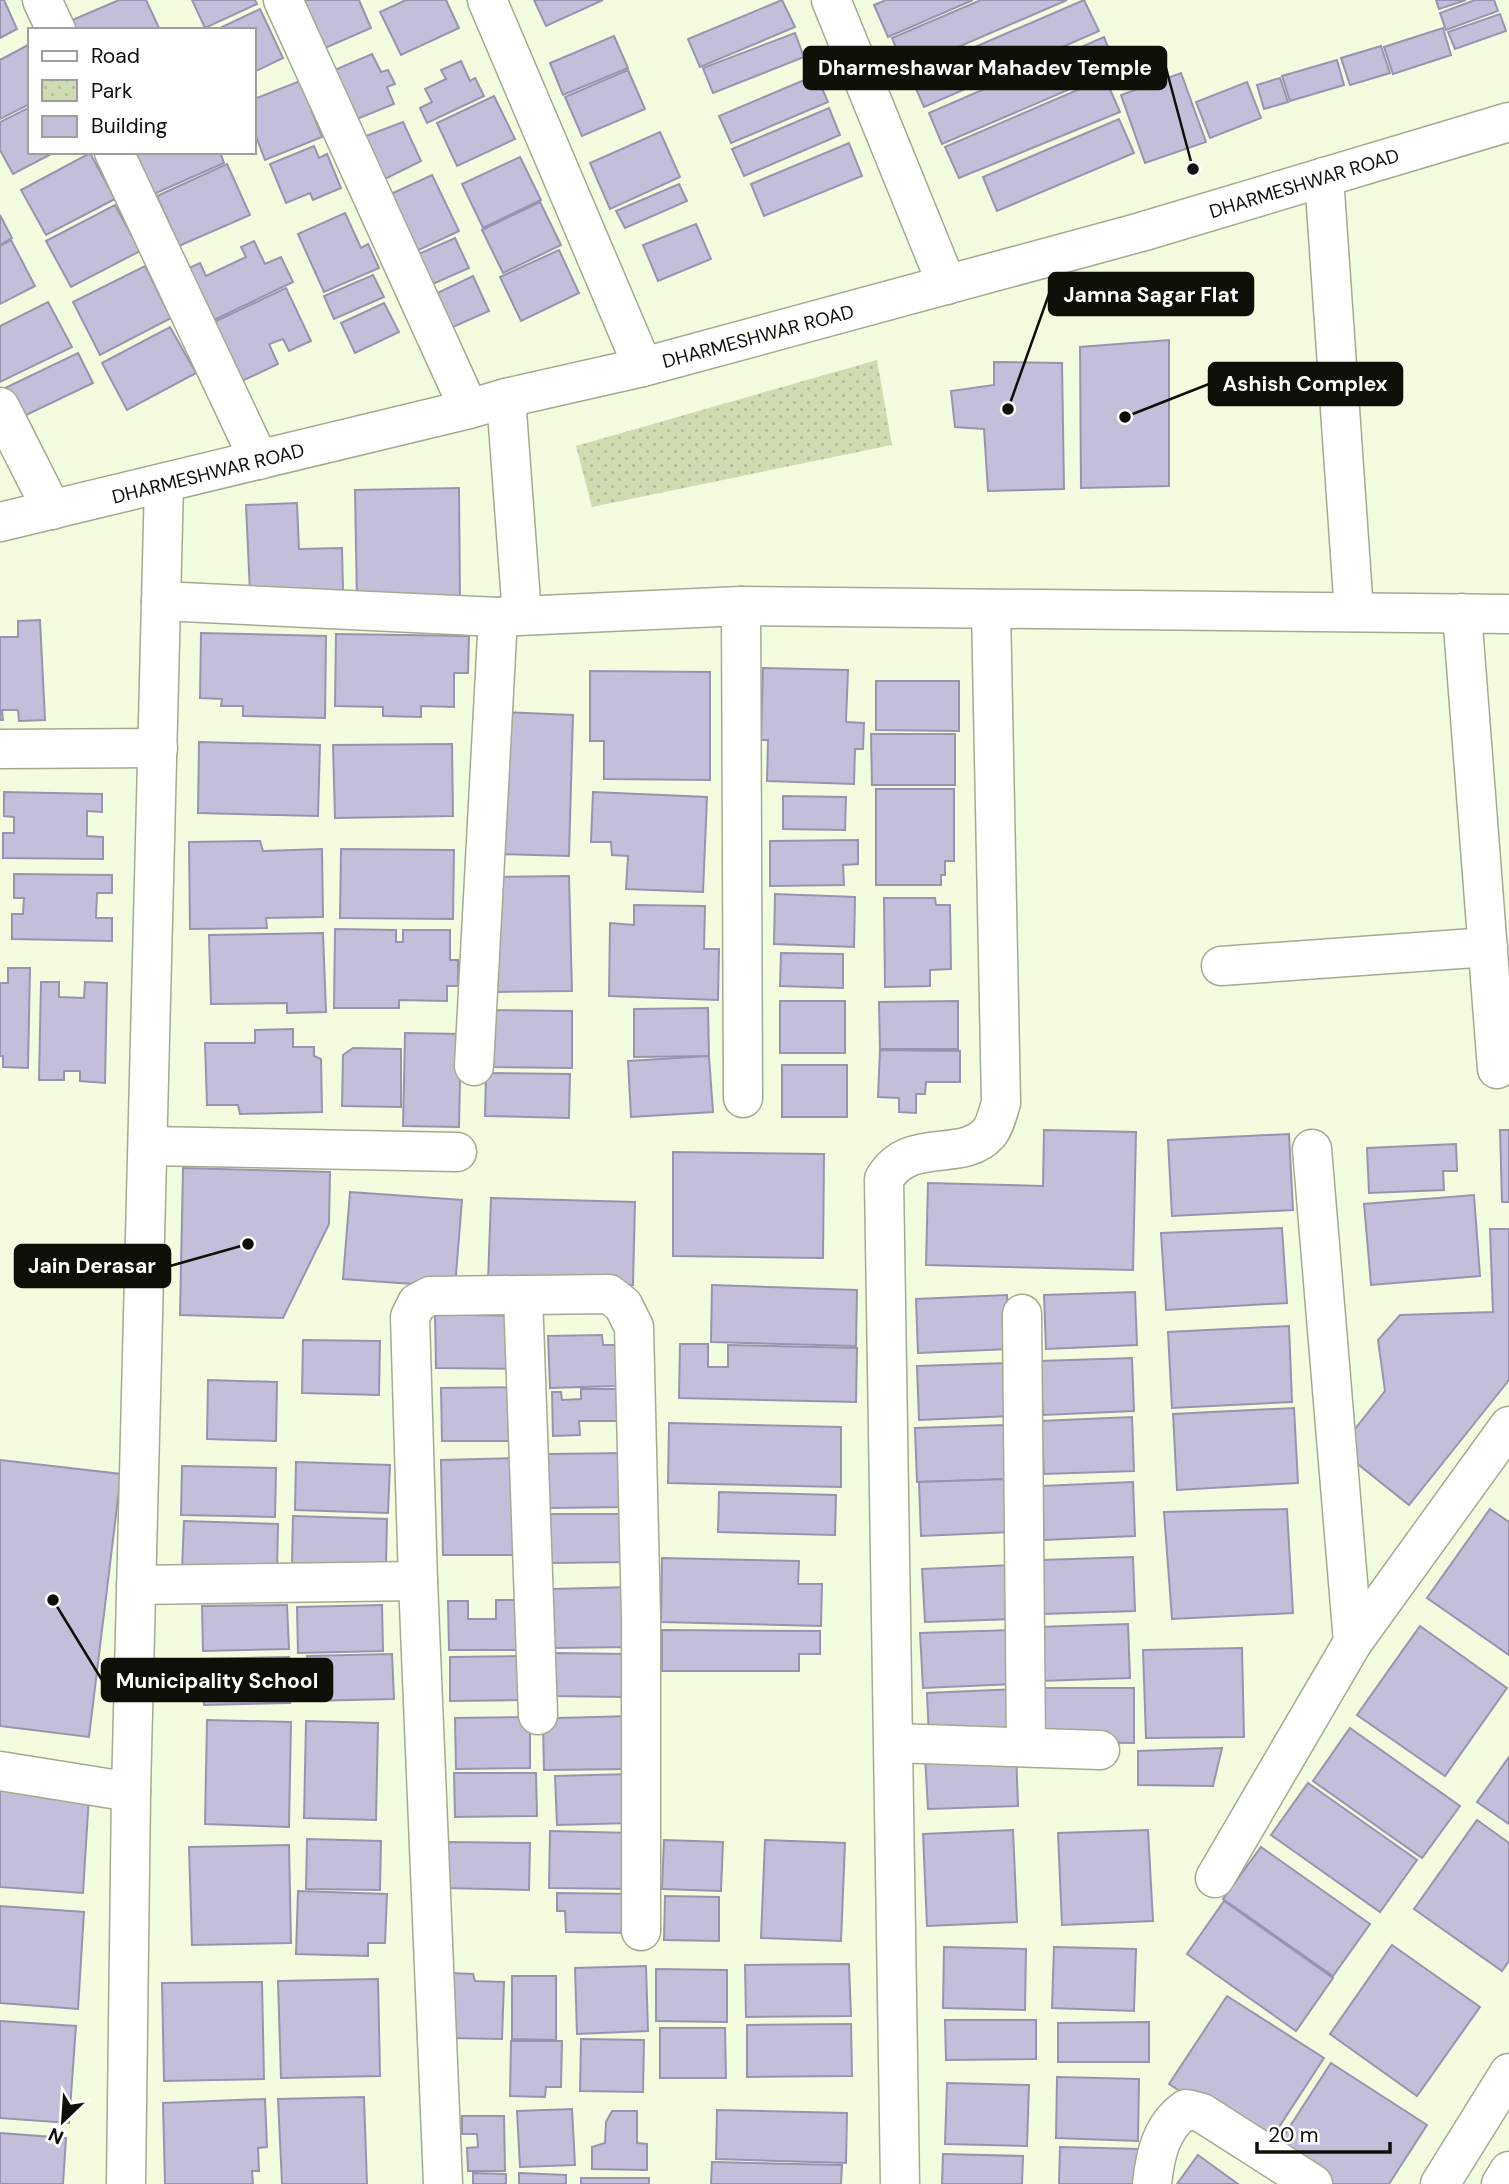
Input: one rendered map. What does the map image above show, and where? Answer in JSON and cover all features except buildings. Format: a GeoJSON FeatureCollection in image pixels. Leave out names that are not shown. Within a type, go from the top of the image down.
{"type":"FeatureCollection","features":[{"type":"Feature","properties":{"kind":"street"},"geometry":{"type":"LineString","coordinates":[[42,0],[55,28]]}},
{"type":"Feature","properties":{"kind":"street"},"geometry":{"type":"LineString","coordinates":[[283,0],[469,409]]}},
{"type":"Feature","properties":{"kind":"street"},"geometry":{"type":"LineString","coordinates":[[487,0],[643,367]]}},
{"type":"Feature","properties":{"kind":"street"},"geometry":{"type":"LineString","coordinates":[[831,0],[947,285]]}},
{"type":"Feature","properties":{"kind":"street","name":"DHARMESHWAR ROAD"},"geometry":{"type":"LineString","coordinates":[[0,522],[643,367],[1141,232],[1509,122]]}},
{"type":"Feature","properties":{"kind":"street"},"geometry":{"type":"LineString","coordinates":[[115,154],[259,460]]}},
{"type":"Feature","properties":{"kind":"street"},"geometry":{"type":"LineString","coordinates":[[1324,177],[1354,612]]}},
{"type":"Feature","properties":{"kind":"street"},"geometry":{"type":"LineString","coordinates":[[474,1066],[510,616],[506,398]]}},
{"type":"Feature","properties":{"kind":"street"},"geometry":{"type":"LineString","coordinates":[[0,407],[52,510]]}},
{"type":"Feature","properties":{"kind":"street"},"geometry":{"type":"LineString","coordinates":[[126,2184],[131,1791],[164,483]]}},
{"type":"Feature","properties":{"kind":"street"},"geometry":{"type":"LineString","coordinates":[[162,601],[510,616],[741,606],[1509,614]]}},
{"type":"Feature","properties":{"kind":"street"},"geometry":{"type":"LineString","coordinates":[[741,606],[743,1098]]}},
{"type":"Feature","properties":{"kind":"street"},"geometry":{"type":"LineString","coordinates":[[900,2184],[884,1179],[892,1167],[911,1155],[974,1145],[990,1132],[1001,1103],[990,609]]}},
{"type":"Feature","properties":{"kind":"street"},"geometry":{"type":"LineString","coordinates":[[1462,613],[1497,1069]]}},
{"type":"Feature","properties":{"kind":"street"},"geometry":{"type":"LineString","coordinates":[[0,749],[158,748]]}},
{"type":"Feature","properties":{"kind":"street"},"geometry":{"type":"LineString","coordinates":[[1221,966],[1488,947]]}},
{"type":"Feature","properties":{"kind":"street"},"geometry":{"type":"LineString","coordinates":[[148,1146],[457,1152]]}},
{"type":"Feature","properties":{"kind":"street"},"geometry":{"type":"LineString","coordinates":[[1312,1149],[1353,1642]]}},
{"type":"Feature","properties":{"kind":"street"},"geometry":{"type":"LineString","coordinates":[[443,2184],[410,1317],[417,1303],[430,1296],[609,1294],[624,1305],[634,1327],[642,1617],[641,1931]]}},
{"type":"Feature","properties":{"kind":"street"},"geometry":{"type":"LineString","coordinates":[[523,1295],[538,1715]]}},
{"type":"Feature","properties":{"kind":"street"},"geometry":{"type":"LineString","coordinates":[[1022,1314],[1026,1747]]}},
{"type":"Feature","properties":{"kind":"street"},"geometry":{"type":"LineString","coordinates":[[1215,1878],[1353,1642],[1504,1443]]}},
{"type":"Feature","properties":{"kind":"street"},"geometry":{"type":"LineString","coordinates":[[136,1585],[418,1581]]}},
{"type":"Feature","properties":{"kind":"street"},"geometry":{"type":"LineString","coordinates":[[894,1742],[1100,1750]]}},
{"type":"Feature","properties":{"kind":"street"},"geometry":{"type":"LineString","coordinates":[[0,1771],[131,1791]]}},
{"type":"Feature","properties":{"kind":"street"},"geometry":{"type":"LineString","coordinates":[[1440,2184],[1509,2073]]}},
{"type":"Feature","properties":{"kind":"street"},"geometry":{"type":"LineString","coordinates":[[1152,2184],[1155,2162],[1166,2128],[1186,2109],[1202,2113],[1313,2184]]}},
{"type":"Feature","properties":{"kind":"street"},"geometry":{"type":"LineString","coordinates":[[1501,2184],[1509,2171]]}},
{"type":"Feature","properties":{"kind":"green space"},"geometry":{"type":"Polygon","coordinates":[[[877,360],[892,445],[592,507],[576,446],[877,360]]]}},
{"type":"Feature","properties":{"kind":"place","name":"Dharmeshawar Mahadev Temple"},"geometry":{"type":"Point","coordinates":[1193,169]}},
{"type":"Feature","properties":{"kind":"place","name":"Jamna Sagar Flat"},"geometry":{"type":"Point","coordinates":[1008,409]}},
{"type":"Feature","properties":{"kind":"place","name":"Ashish Complex"},"geometry":{"type":"Point","coordinates":[1125,417]}},
{"type":"Feature","properties":{"kind":"place","name":"Jain Derasar"},"geometry":{"type":"Point","coordinates":[248,1244]}},
{"type":"Feature","properties":{"kind":"place","name":"Municipality School"},"geometry":{"type":"Point","coordinates":[53,1600]}}]}
